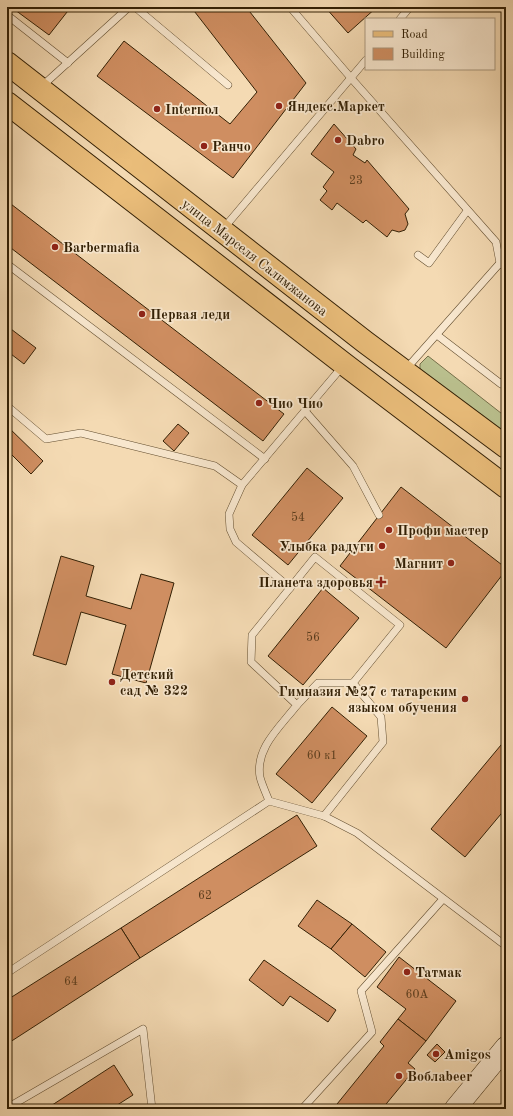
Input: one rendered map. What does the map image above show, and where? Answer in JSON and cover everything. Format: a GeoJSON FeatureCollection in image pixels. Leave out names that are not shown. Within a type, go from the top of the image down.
{"type":"FeatureCollection","features":[{"type":"Feature","properties":{"kind":"main road","name":"улица Марселя Салимжанова"},"geometry":{"type":"LineString","coordinates":[[7,63],[222,231],[404,371],[506,447]]}},
{"type":"Feature","properties":{"kind":"main road"},"geometry":{"type":"LineString","coordinates":[[7,103],[344,364],[506,487]]}},
{"type":"Feature","properties":{"kind":"main road"},"geometry":{"type":"LineString","coordinates":[[455,1109],[506,1047]]}},
{"type":"Feature","properties":{"kind":"lane"},"geometry":{"type":"LineString","coordinates":[[40,89],[129,7]]}},
{"type":"Feature","properties":{"kind":"lane"},"geometry":{"type":"LineString","coordinates":[[135,7],[228,85]]}},
{"type":"Feature","properties":{"kind":"lane"},"geometry":{"type":"LineString","coordinates":[[290,7],[350,78],[496,242],[500,263],[506,268]]}},
{"type":"Feature","properties":{"kind":"lane"},"geometry":{"type":"LineString","coordinates":[[401,18],[410,7]]}},
{"type":"Feature","properties":{"kind":"lane"},"geometry":{"type":"LineString","coordinates":[[7,15],[68,63]]}},
{"type":"Feature","properties":{"kind":"lane"},"geometry":{"type":"LineString","coordinates":[[222,231],[365,61]]}},
{"type":"Feature","properties":{"kind":"lane"},"geometry":{"type":"LineString","coordinates":[[418,256],[429,263],[467,210]]}},
{"type":"Feature","properties":{"kind":"lane"},"geometry":{"type":"LineString","coordinates":[[404,371],[500,263]]}},
{"type":"Feature","properties":{"kind":"lane"},"geometry":{"type":"LineString","coordinates":[[7,264],[265,459]]}},
{"type":"Feature","properties":{"kind":"lane"},"geometry":{"type":"LineString","coordinates":[[437,335],[501,384],[506,378]]}},
{"type":"Feature","properties":{"kind":"lane"},"geometry":{"type":"LineString","coordinates":[[290,588],[236,542],[230,529],[229,514],[242,485],[344,364]]}},
{"type":"Feature","properties":{"kind":"lane"},"geometry":{"type":"LineString","coordinates":[[7,406],[46,439],[81,433],[215,466],[242,485]]}},
{"type":"Feature","properties":{"kind":"lane"},"geometry":{"type":"LineString","coordinates":[[305,411],[353,466],[379,515]]}},
{"type":"Feature","properties":{"kind":"lane"},"geometry":{"type":"LineString","coordinates":[[297,705],[251,662],[252,635],[315,557],[400,625],[353,684]]}},
{"type":"Feature","properties":{"kind":"lane"},"geometry":{"type":"LineString","coordinates":[[269,801],[260,778],[260,765],[264,747],[297,705],[318,683],[353,684],[381,717],[383,742],[324,816]]}},
{"type":"Feature","properties":{"kind":"lane"},"geometry":{"type":"LineString","coordinates":[[7,973],[269,801],[324,816],[357,833],[506,946]]}},
{"type":"Feature","properties":{"kind":"lane"},"geometry":{"type":"LineString","coordinates":[[302,1109],[372,1032],[361,991],[443,899]]}},
{"type":"Feature","properties":{"kind":"lane"},"geometry":{"type":"LineString","coordinates":[[7,1108],[143,1029],[152,1109]]}},
{"type":"Feature","properties":{"kind":"green space"},"geometry":{"type":"Polygon","coordinates":[[[428,356],[506,417],[506,443],[420,369],[420,364],[428,356]]]}},
{"type":"Feature","properties":{"kind":"building"},"geometry":{"type":"Polygon","coordinates":[[[11,7],[71,7],[49,35],[11,7]]]}},
{"type":"Feature","properties":{"kind":"building"},"geometry":{"type":"Polygon","coordinates":[[[191,7],[246,7],[306,83],[233,178],[97,76],[124,41],[230,124],[257,92],[191,7]]]}},
{"type":"Feature","properties":{"kind":"building"},"geometry":{"type":"Polygon","coordinates":[[[325,7],[377,7],[348,33],[325,7]]]}},
{"type":"Feature","properties":{"kind":"building"},"geometry":{"type":"Polygon","coordinates":[[[334,124],[356,149],[353,155],[365,163],[367,160],[409,209],[405,214],[408,224],[405,230],[399,232],[392,230],[387,237],[366,220],[363,223],[337,203],[332,210],[320,200],[327,191],[323,187],[334,172],[311,154],[334,124]]]}},
{"type":"Feature","properties":{"kind":"building"},"geometry":{"type":"Polygon","coordinates":[[[7,201],[284,414],[263,441],[7,245],[7,201]]]}},
{"type":"Feature","properties":{"kind":"building"},"geometry":{"type":"Polygon","coordinates":[[[7,326],[36,348],[24,364],[7,351],[7,326]]]}},
{"type":"Feature","properties":{"kind":"building"},"geometry":{"type":"Polygon","coordinates":[[[178,424],[189,433],[174,451],[163,441],[178,424]]]}},
{"type":"Feature","properties":{"kind":"building"},"geometry":{"type":"Polygon","coordinates":[[[7,426],[43,461],[31,474],[7,450],[7,426]]]}},
{"type":"Feature","properties":{"kind":"building"},"geometry":{"type":"Polygon","coordinates":[[[307,468],[343,498],[288,565],[252,535],[307,468]]]}},
{"type":"Feature","properties":{"kind":"building"},"geometry":{"type":"Polygon","coordinates":[[[401,487],[506,568],[446,648],[340,566],[401,487]]]}},
{"type":"Feature","properties":{"kind":"building"},"geometry":{"type":"Polygon","coordinates":[[[61,556],[94,566],[86,596],[131,609],[141,574],[174,583],[146,683],[112,674],[126,625],[81,612],[66,665],[33,655],[61,556]]]}},
{"type":"Feature","properties":{"kind":"building"},"geometry":{"type":"Polygon","coordinates":[[[323,588],[359,618],[303,685],[268,656],[323,588]]]}},
{"type":"Feature","properties":{"kind":"building"},"geometry":{"type":"Polygon","coordinates":[[[332,707],[367,736],[312,803],[276,774],[332,707]]]}},
{"type":"Feature","properties":{"kind":"building"},"geometry":{"type":"Polygon","coordinates":[[[506,739],[506,808],[465,857],[431,829],[506,739]]]}},
{"type":"Feature","properties":{"kind":"building"},"geometry":{"type":"Polygon","coordinates":[[[297,815],[317,846],[140,958],[121,928],[297,815]]]}},
{"type":"Feature","properties":{"kind":"building"},"geometry":{"type":"Polygon","coordinates":[[[317,900],[352,924],[331,949],[298,926],[317,900]]]}},
{"type":"Feature","properties":{"kind":"building"},"geometry":{"type":"Polygon","coordinates":[[[352,924],[386,952],[365,977],[331,949],[352,924]]]}},
{"type":"Feature","properties":{"kind":"building"},"geometry":{"type":"Polygon","coordinates":[[[121,928],[140,958],[7,1044],[7,1000],[121,928]]]}},
{"type":"Feature","properties":{"kind":"building"},"geometry":{"type":"Polygon","coordinates":[[[399,957],[456,1001],[426,1041],[398,1019],[406,1009],[377,987],[399,957]]]}},
{"type":"Feature","properties":{"kind":"building"},"geometry":{"type":"Polygon","coordinates":[[[264,960],[336,1010],[328,1022],[290,996],[283,1006],[249,980],[264,960]]]}},
{"type":"Feature","properties":{"kind":"building"},"geometry":{"type":"Polygon","coordinates":[[[398,1019],[426,1041],[408,1063],[415,1069],[382,1109],[333,1109],[384,1046],[380,1042],[398,1019]]]}},
{"type":"Feature","properties":{"kind":"building"},"geometry":{"type":"Polygon","coordinates":[[[437,1044],[445,1052],[435,1062],[427,1055],[437,1044]]]}},
{"type":"Feature","properties":{"kind":"building"},"geometry":{"type":"Polygon","coordinates":[[[114,1065],[133,1095],[111,1109],[46,1109],[114,1065]]]}},
{"type":"Feature","properties":{"kind":"place","name":"Яндекс.Маркет"},"geometry":{"type":"Point","coordinates":[279,106]}},
{"type":"Feature","properties":{"kind":"place","name":"Interпол"},"geometry":{"type":"Point","coordinates":[157,109]}},
{"type":"Feature","properties":{"kind":"place","name":"Dabro"},"geometry":{"type":"Point","coordinates":[338,140]}},
{"type":"Feature","properties":{"kind":"place","name":"Ранчо"},"geometry":{"type":"Point","coordinates":[204,146]}},
{"type":"Feature","properties":{"kind":"place","name":"Barbermafia"},"geometry":{"type":"Point","coordinates":[55,247]}},
{"type":"Feature","properties":{"kind":"place","name":"Первая леди"},"geometry":{"type":"Point","coordinates":[142,314]}},
{"type":"Feature","properties":{"kind":"place","name":"Чио Чио"},"geometry":{"type":"Point","coordinates":[259,403]}},
{"type":"Feature","properties":{"kind":"place","name":"Профи мастер"},"geometry":{"type":"Point","coordinates":[389,530]}},
{"type":"Feature","properties":{"kind":"place","name":"Улыбка радуги"},"geometry":{"type":"Point","coordinates":[382,546]}},
{"type":"Feature","properties":{"kind":"place","name":"Магнит"},"geometry":{"type":"Point","coordinates":[451,563]}},
{"type":"Feature","properties":{"kind":"place","name":"Планета здоровья"},"geometry":{"type":"Point","coordinates":[381,582]}},
{"type":"Feature","properties":{"kind":"place","name":"Детский сад № 322"},"geometry":{"type":"Point","coordinates":[112,682]}},
{"type":"Feature","properties":{"kind":"place","name":"Гимназия №27 с татарским языком обучения"},"geometry":{"type":"Point","coordinates":[465,699]}},
{"type":"Feature","properties":{"kind":"place","name":"Татмак"},"geometry":{"type":"Point","coordinates":[407,972]}},
{"type":"Feature","properties":{"kind":"place","name":"Amigos"},"geometry":{"type":"Point","coordinates":[436,1054]}},
{"type":"Feature","properties":{"kind":"place","name":"Воблаbeer"},"geometry":{"type":"Point","coordinates":[399,1076]}}]}
